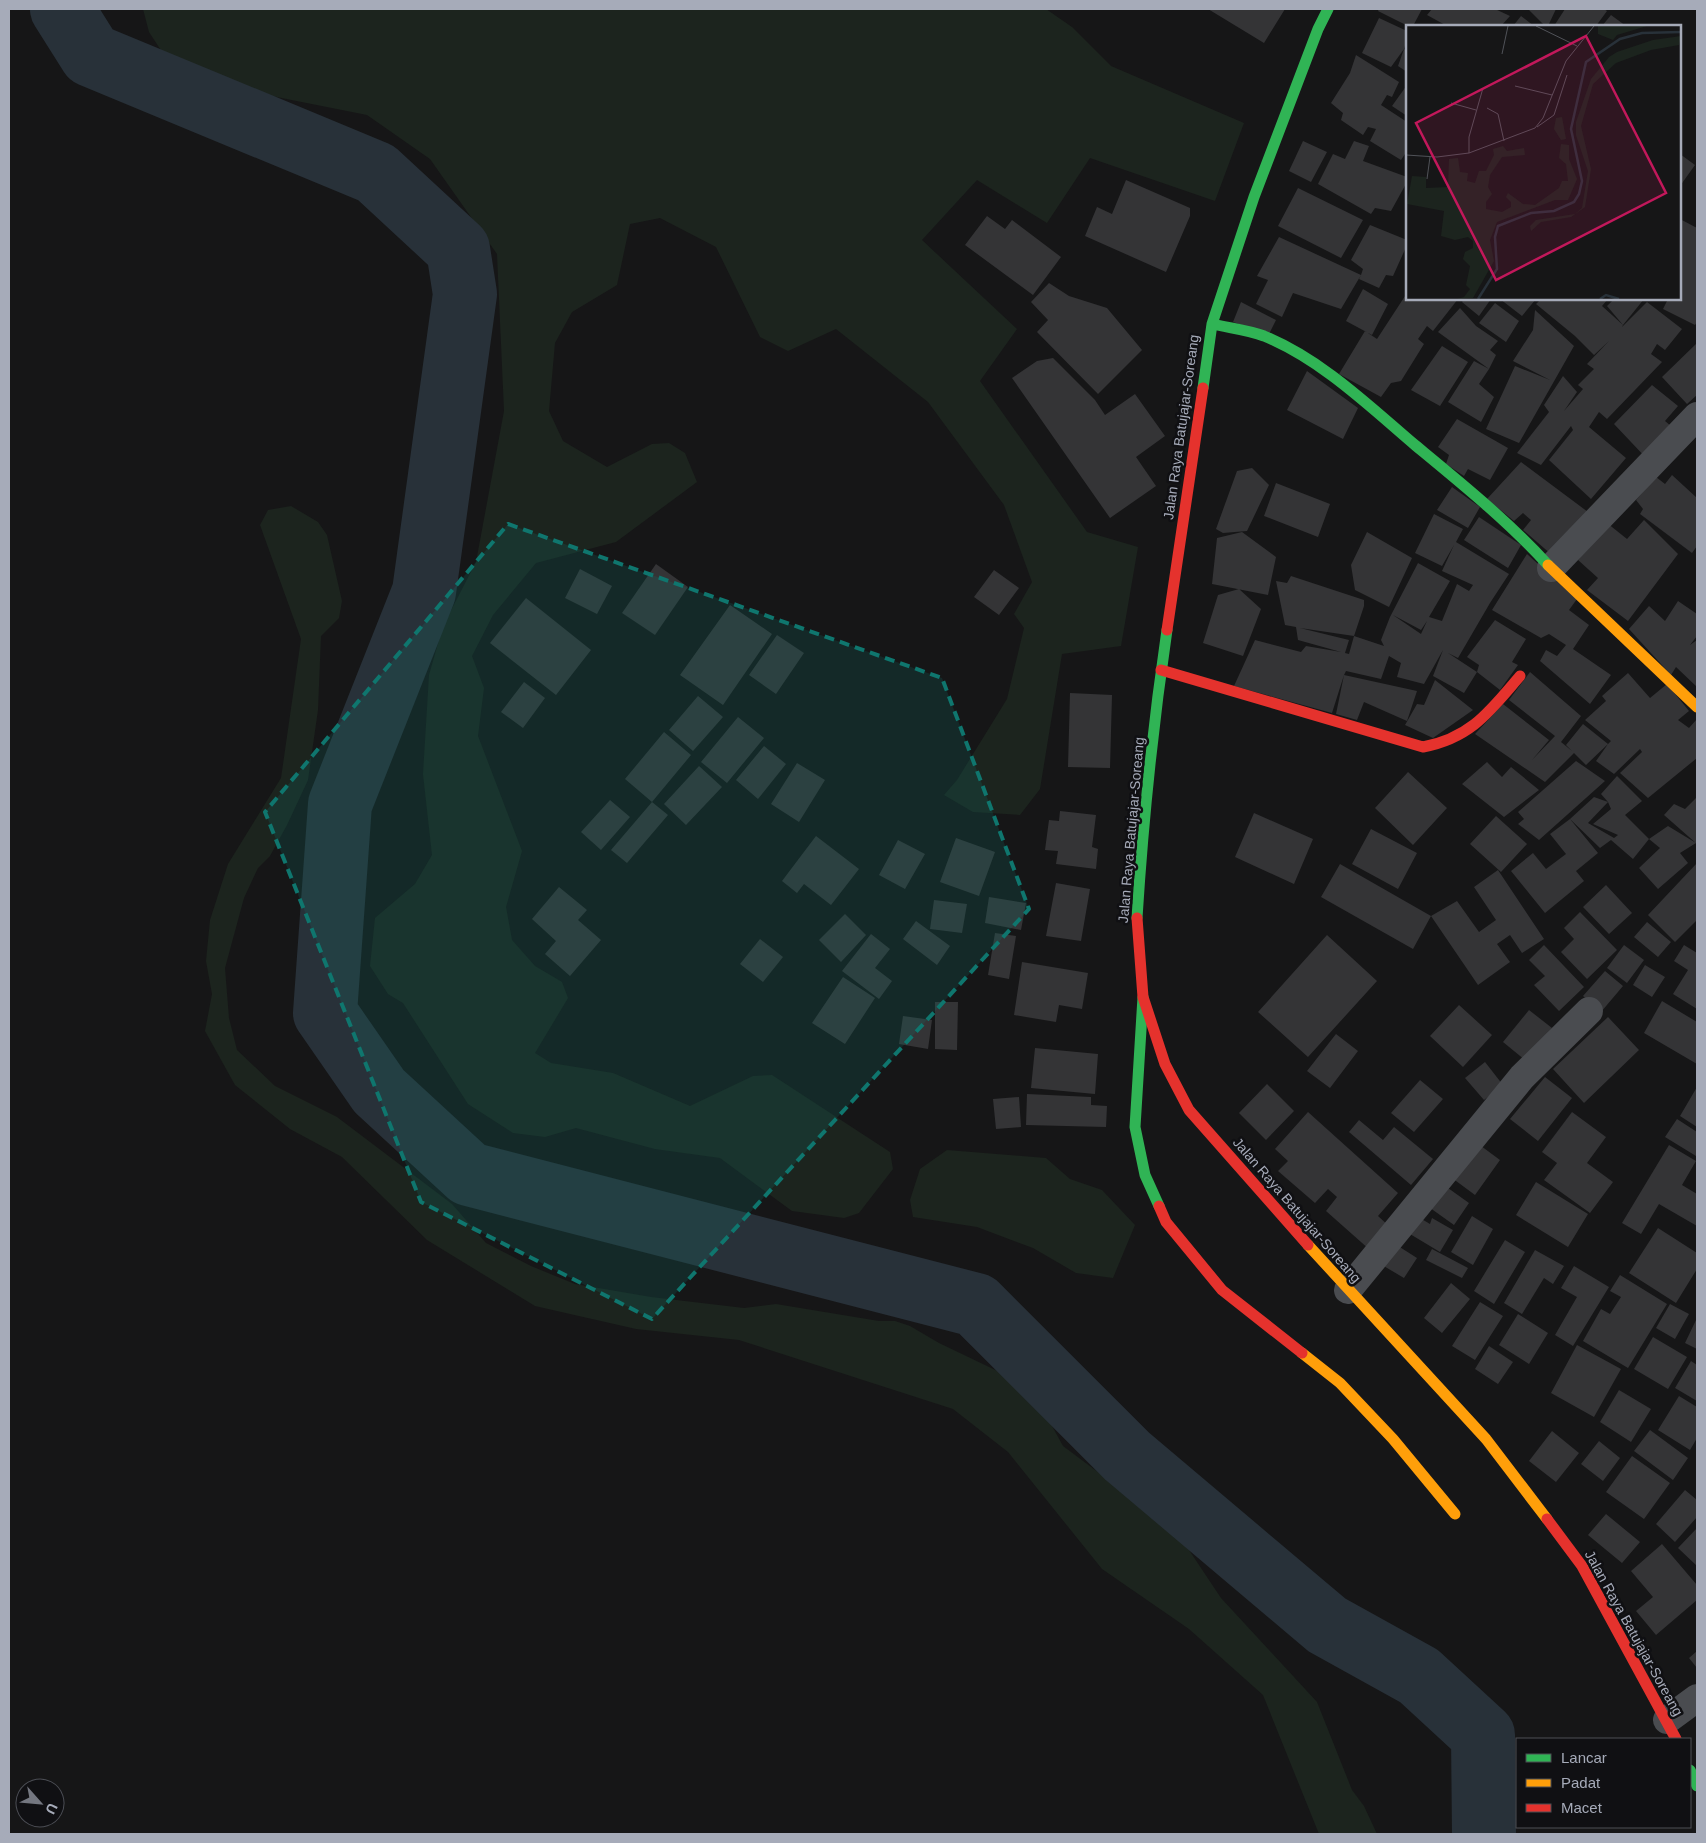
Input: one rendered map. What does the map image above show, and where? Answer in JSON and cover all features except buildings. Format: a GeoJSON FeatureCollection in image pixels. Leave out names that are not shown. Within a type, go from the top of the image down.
{"type":"FeatureCollection","features":[{"type":"Feature","properties":{"kind":"main road","name":"Jalan Raya Batujajar-Soreang"},"geometry":{"type":"LineString","coordinates":[[1328,9],[1318,29],[1254,197],[1212,324],[1160,670],[1140,869],[1137,924],[1143,997],[1165,1064],[1189,1110],[1348,1290],[1486,1439],[1582,1566],[1671,1730]]}},
{"type":"Feature","properties":{"kind":"main road"},"geometry":{"type":"LineString","coordinates":[[1212,324],[1262,336],[1312,361],[1352,391],[1529,544],[1551,568],[1697,707]]}},
{"type":"Feature","properties":{"kind":"main road"},"geometry":{"type":"LineString","coordinates":[[1160,670],[1423,747],[1444,744],[1463,735],[1488,712],[1520,676]]}},
{"type":"Feature","properties":{"kind":"main road"},"geometry":{"type":"LineString","coordinates":[[1143,997],[1135,1127],[1144,1175],[1166,1222],[1222,1290],[1340,1383],[1393,1439],[1455,1514]]}},
{"type":"Feature","properties":{"kind":"main road"},"geometry":{"type":"LineString","coordinates":[[1691,1772],[1697,1786]]}},
{"type":"Feature","properties":{"kind":"street"},"geometry":{"type":"LineString","coordinates":[[1551,568],[1697,416]]}},
{"type":"Feature","properties":{"kind":"street"},"geometry":{"type":"LineString","coordinates":[[1348,1290],[1522,1076],[1589,1011]]}},
{"type":"Feature","properties":{"kind":"street"},"geometry":{"type":"LineString","coordinates":[[1671,1730],[1697,1698]]}},
{"type":"Feature","properties":{"kind":"highlighted area"},"geometry":{"type":"Polygon","coordinates":[[[508,524],[942,678],[1029,909],[652,1319],[421,1202],[265,812],[508,524]]]}},
{"type":"Feature","properties":{"kind":"shaded area"},"geometry":{"type":"Polygon","coordinates":[[[143,9],[1046,9],[1072,27],[1111,66],[1244,123],[1215,201],[1090,158],[1047,223],[977,180],[922,240],[1017,329],[980,381],[1087,532],[1138,547],[1121,646],[1062,654],[1040,789],[1020,815],[973,812],[944,795],[957,780],[1007,699],[1024,628],[1014,614],[1032,582],[1004,505],[928,402],[836,329],[788,351],[760,337],[716,247],[660,218],[630,224],[617,285],[572,312],[555,343],[549,411],[563,441],[607,467],[652,444],[669,443],[685,453],[697,482],[616,542],[536,563],[493,615],[472,656],[484,688],[478,736],[522,851],[506,907],[512,940],[535,966],[562,982],[568,998],[535,1053],[551,1063],[613,1073],[690,1106],[753,1076],[772,1075],[890,1152],[893,1169],[859,1213],[844,1218],[792,1211],[720,1158],[655,1149],[576,1128],[545,1137],[513,1133],[468,1104],[403,1003],[388,994],[370,966],[375,918],[415,884],[432,855],[423,774],[429,675],[443,626],[476,562],[504,411],[497,254],[430,159],[367,115],[246,91],[168,61],[149,32],[143,9]]]}},
{"type":"Feature","properties":{"kind":"shaded area"},"geometry":{"type":"Polygon","coordinates":[[[291,506],[318,522],[327,535],[342,601],[339,618],[321,636],[318,710],[308,780],[287,825],[270,856],[258,868],[244,898],[225,968],[229,1018],[237,1050],[275,1086],[337,1117],[452,1204],[486,1243],[531,1266],[575,1284],[651,1297],[744,1308],[776,1304],[879,1321],[895,1321],[910,1326],[939,1343],[1010,1377],[1046,1415],[1063,1446],[1162,1520],[1185,1544],[1221,1598],[1317,1702],[1352,1790],[1364,1806],[1377,1834],[1319,1834],[1263,1695],[1189,1629],[1102,1569],[1008,1452],[953,1409],[739,1340],[636,1329],[535,1306],[427,1240],[342,1157],[290,1129],[235,1085],[205,1031],[212,994],[206,961],[210,920],[228,864],[281,778],[301,639],[260,525],[268,510],[291,506]]]}},
{"type":"Feature","properties":{"kind":"shaded area"},"geometry":{"type":"Polygon","coordinates":[[[947,1150],[1046,1158],[1070,1179],[1102,1190],[1135,1225],[1113,1278],[1076,1273],[1033,1248],[977,1227],[913,1217],[910,1200],[920,1169],[947,1150]]]}},
{"type":"Feature","properties":{"kind":"waterway"},"geometry":{"type":"LineString","coordinates":[[62,9],[91,55],[376,173],[458,249],[465,294],[424,592],[340,804],[325,1013],[379,1091],[469,1174],[976,1305],[1127,1456],[1327,1625],[1419,1676],[1483,1735],[1484,1834]]}},
{"type":"Feature","properties":{"kind":"traffic: fast"},"geometry":{"type":"LineString","coordinates":[[1203,388],[1212,324],[1254,197],[1318,29],[1328,9]]}},
{"type":"Feature","properties":{"kind":"traffic: fast"},"geometry":{"type":"LineString","coordinates":[[1212,324],[1264,336],[1325,370],[1484,503],[1548,565]]}},
{"type":"Feature","properties":{"kind":"traffic: fast"},"geometry":{"type":"LineString","coordinates":[[1137,918],[1149,774],[1167,630]]}},
{"type":"Feature","properties":{"kind":"traffic: fast"},"geometry":{"type":"LineString","coordinates":[[1143,997],[1135,1127],[1145,1175],[1159,1206]]}},
{"type":"Feature","properties":{"kind":"traffic: fast"},"geometry":{"type":"LineString","coordinates":[[1691,1772],[1697,1786]]}},
{"type":"Feature","properties":{"kind":"traffic: slow"},"geometry":{"type":"LineString","coordinates":[[1548,565],[1697,707]]}},
{"type":"Feature","properties":{"kind":"traffic: slow"},"geometry":{"type":"LineString","coordinates":[[1308,1245],[1486,1439],[1547,1519]]}},
{"type":"Feature","properties":{"kind":"traffic: slow"},"geometry":{"type":"LineString","coordinates":[[1302,1353],[1340,1383],[1393,1439],[1455,1514]]}},
{"type":"Feature","properties":{"kind":"traffic: jam"},"geometry":{"type":"LineString","coordinates":[[1167,630],[1203,388]]}},
{"type":"Feature","properties":{"kind":"traffic: jam"},"geometry":{"type":"LineString","coordinates":[[1161,670],[1423,747],[1440,743],[1467,730],[1499,701],[1520,676]]}},
{"type":"Feature","properties":{"kind":"traffic: jam"},"geometry":{"type":"LineString","coordinates":[[1137,918],[1143,997],[1165,1064],[1189,1110],[1308,1245]]}},
{"type":"Feature","properties":{"kind":"traffic: jam"},"geometry":{"type":"LineString","coordinates":[[1159,1206],[1166,1222],[1222,1290],[1302,1353]]}},
{"type":"Feature","properties":{"kind":"traffic: jam"},"geometry":{"type":"LineString","coordinates":[[1547,1519],[1582,1566],[1675,1738]]}}]}
